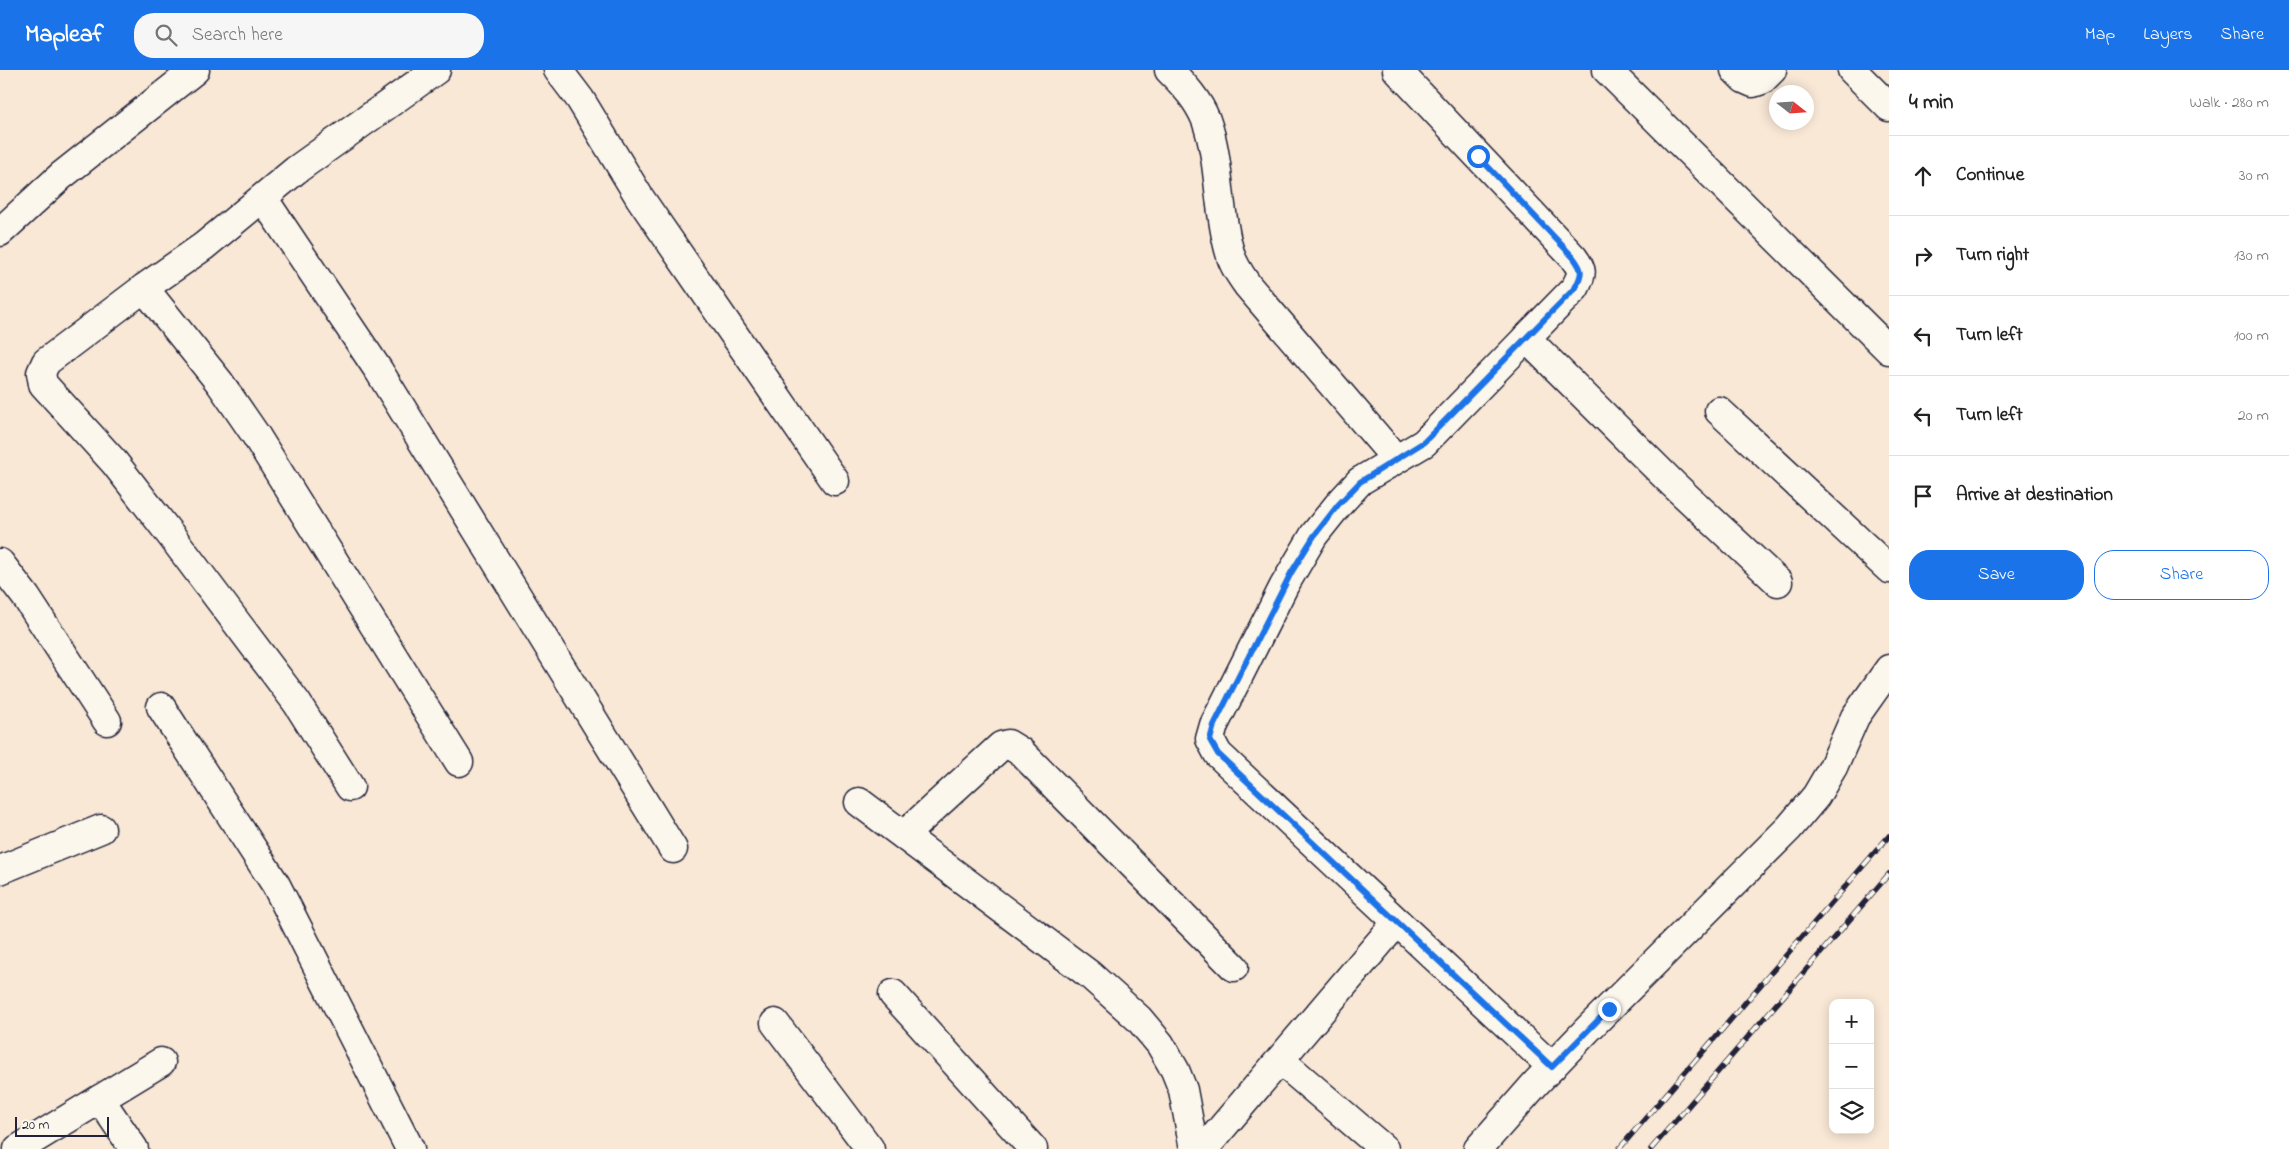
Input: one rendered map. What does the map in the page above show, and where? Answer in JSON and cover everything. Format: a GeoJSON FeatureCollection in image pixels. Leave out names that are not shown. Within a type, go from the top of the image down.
{"type":"FeatureCollection","features":[{"type":"Feature","properties":{"kind":"street"},"geometry":{"type":"LineString","coordinates":[[0,232],[61,176],[196,70]]}},
{"type":"Feature","properties":{"kind":"street"},"geometry":{"type":"LineString","coordinates":[[350,787],[297,703],[254,644],[114,462],[58,403],[41,379],[41,373],[46,362],[144,288],[204,246],[296,170],[436,70]]}},
{"type":"Feature","properties":{"kind":"street"},"geometry":{"type":"LineString","coordinates":[[558,70],[580,99],[640,198],[835,481]]}},
{"type":"Feature","properties":{"kind":"street"},"geometry":{"type":"LineString","coordinates":[[1169,70],[1197,101],[1206,119],[1212,143],[1230,254],[1239,272],[1248,286],[1396,459]]}},
{"type":"Feature","properties":{"kind":"street"},"geometry":{"type":"LineString","coordinates":[[1397,70],[1581,268],[1581,277],[1575,288],[1424,442],[1360,482],[1338,505],[1314,536],[1277,600],[1214,725],[1210,740],[1218,754],[1552,1067]]}},
{"type":"Feature","properties":{"kind":"street"},"geometry":{"type":"LineString","coordinates":[[1607,70],[1889,350]]}},
{"type":"Feature","properties":{"kind":"street"},"geometry":{"type":"LineString","coordinates":[[1736,70],[1744,80],[1753,83],[1762,80],[1772,70]]}},
{"type":"Feature","properties":{"kind":"street"},"geometry":{"type":"LineString","coordinates":[[1852,70],[1889,107]]}},
{"type":"Feature","properties":{"kind":"street"},"geometry":{"type":"LineString","coordinates":[[262,198],[379,371],[672,849]]}},
{"type":"Feature","properties":{"kind":"street"},"geometry":{"type":"LineString","coordinates":[[144,288],[220,384],[255,434],[459,762]]}},
{"type":"Feature","properties":{"kind":"street"},"geometry":{"type":"LineString","coordinates":[[1526,338],[1673,484],[1778,582]]}},
{"type":"Feature","properties":{"kind":"street"},"geometry":{"type":"LineString","coordinates":[[1719,411],[1889,569]]}},
{"type":"Feature","properties":{"kind":"street"},"geometry":{"type":"LineString","coordinates":[[0,563],[26,596],[107,721]]}},
{"type":"Feature","properties":{"kind":"street"},"geometry":{"type":"LineString","coordinates":[[1478,1149],[1552,1067],[1745,870],[1789,828],[1816,796],[1832,767],[1854,717],[1889,669]]}},
{"type":"Feature","properties":{"kind":"street"},"geometry":{"type":"LineString","coordinates":[[161,707],[276,885],[410,1149]]}},
{"type":"Feature","properties":{"kind":"street"},"geometry":{"type":"LineString","coordinates":[[904,835],[1001,746],[1008,744],[1021,752],[1234,967]]}},
{"type":"Feature","properties":{"kind":"street"},"geometry":{"type":"LineString","coordinates":[[859,802],[1090,975],[1139,1019],[1160,1044],[1175,1070],[1183,1090],[1194,1149]]}},
{"type":"Feature","properties":{"kind":"street"},"geometry":{"type":"LineString","coordinates":[[2,865],[101,829]]}},
{"type":"Feature","properties":{"kind":"street"},"geometry":{"type":"LineString","coordinates":[[1204,1149],[1398,922]]}},
{"type":"Feature","properties":{"kind":"street"},"geometry":{"type":"LineString","coordinates":[[893,994],[1033,1149]]}},
{"type":"Feature","properties":{"kind":"street"},"geometry":{"type":"LineString","coordinates":[[775,1023],[870,1149]]}},
{"type":"Feature","properties":{"kind":"street"},"geometry":{"type":"LineString","coordinates":[[1280,1060],[1384,1149]]}},
{"type":"Feature","properties":{"kind":"street"},"geometry":{"type":"LineString","coordinates":[[18,1149],[161,1062]]}},
{"type":"Feature","properties":{"kind":"street"},"geometry":{"type":"LineString","coordinates":[[100,1099],[134,1149]]}},
{"type":"Feature","properties":{"kind":"railway"},"geometry":{"type":"LineString","coordinates":[[1619,1149],[1889,836]]}},
{"type":"Feature","properties":{"kind":"railway"},"geometry":{"type":"LineString","coordinates":[[1651,1149],[1889,874]]}},
{"type":"Feature","properties":{"kind":"route"},"geometry":{"type":"LineString","coordinates":[[1478,156],[1573,257],[1581,268],[1581,277],[1575,288],[1424,442],[1411,452],[1396,459],[1360,482],[1338,505],[1298,560],[1214,725],[1210,740],[1218,754],[1552,1067],[1609,1009]]}}]}
